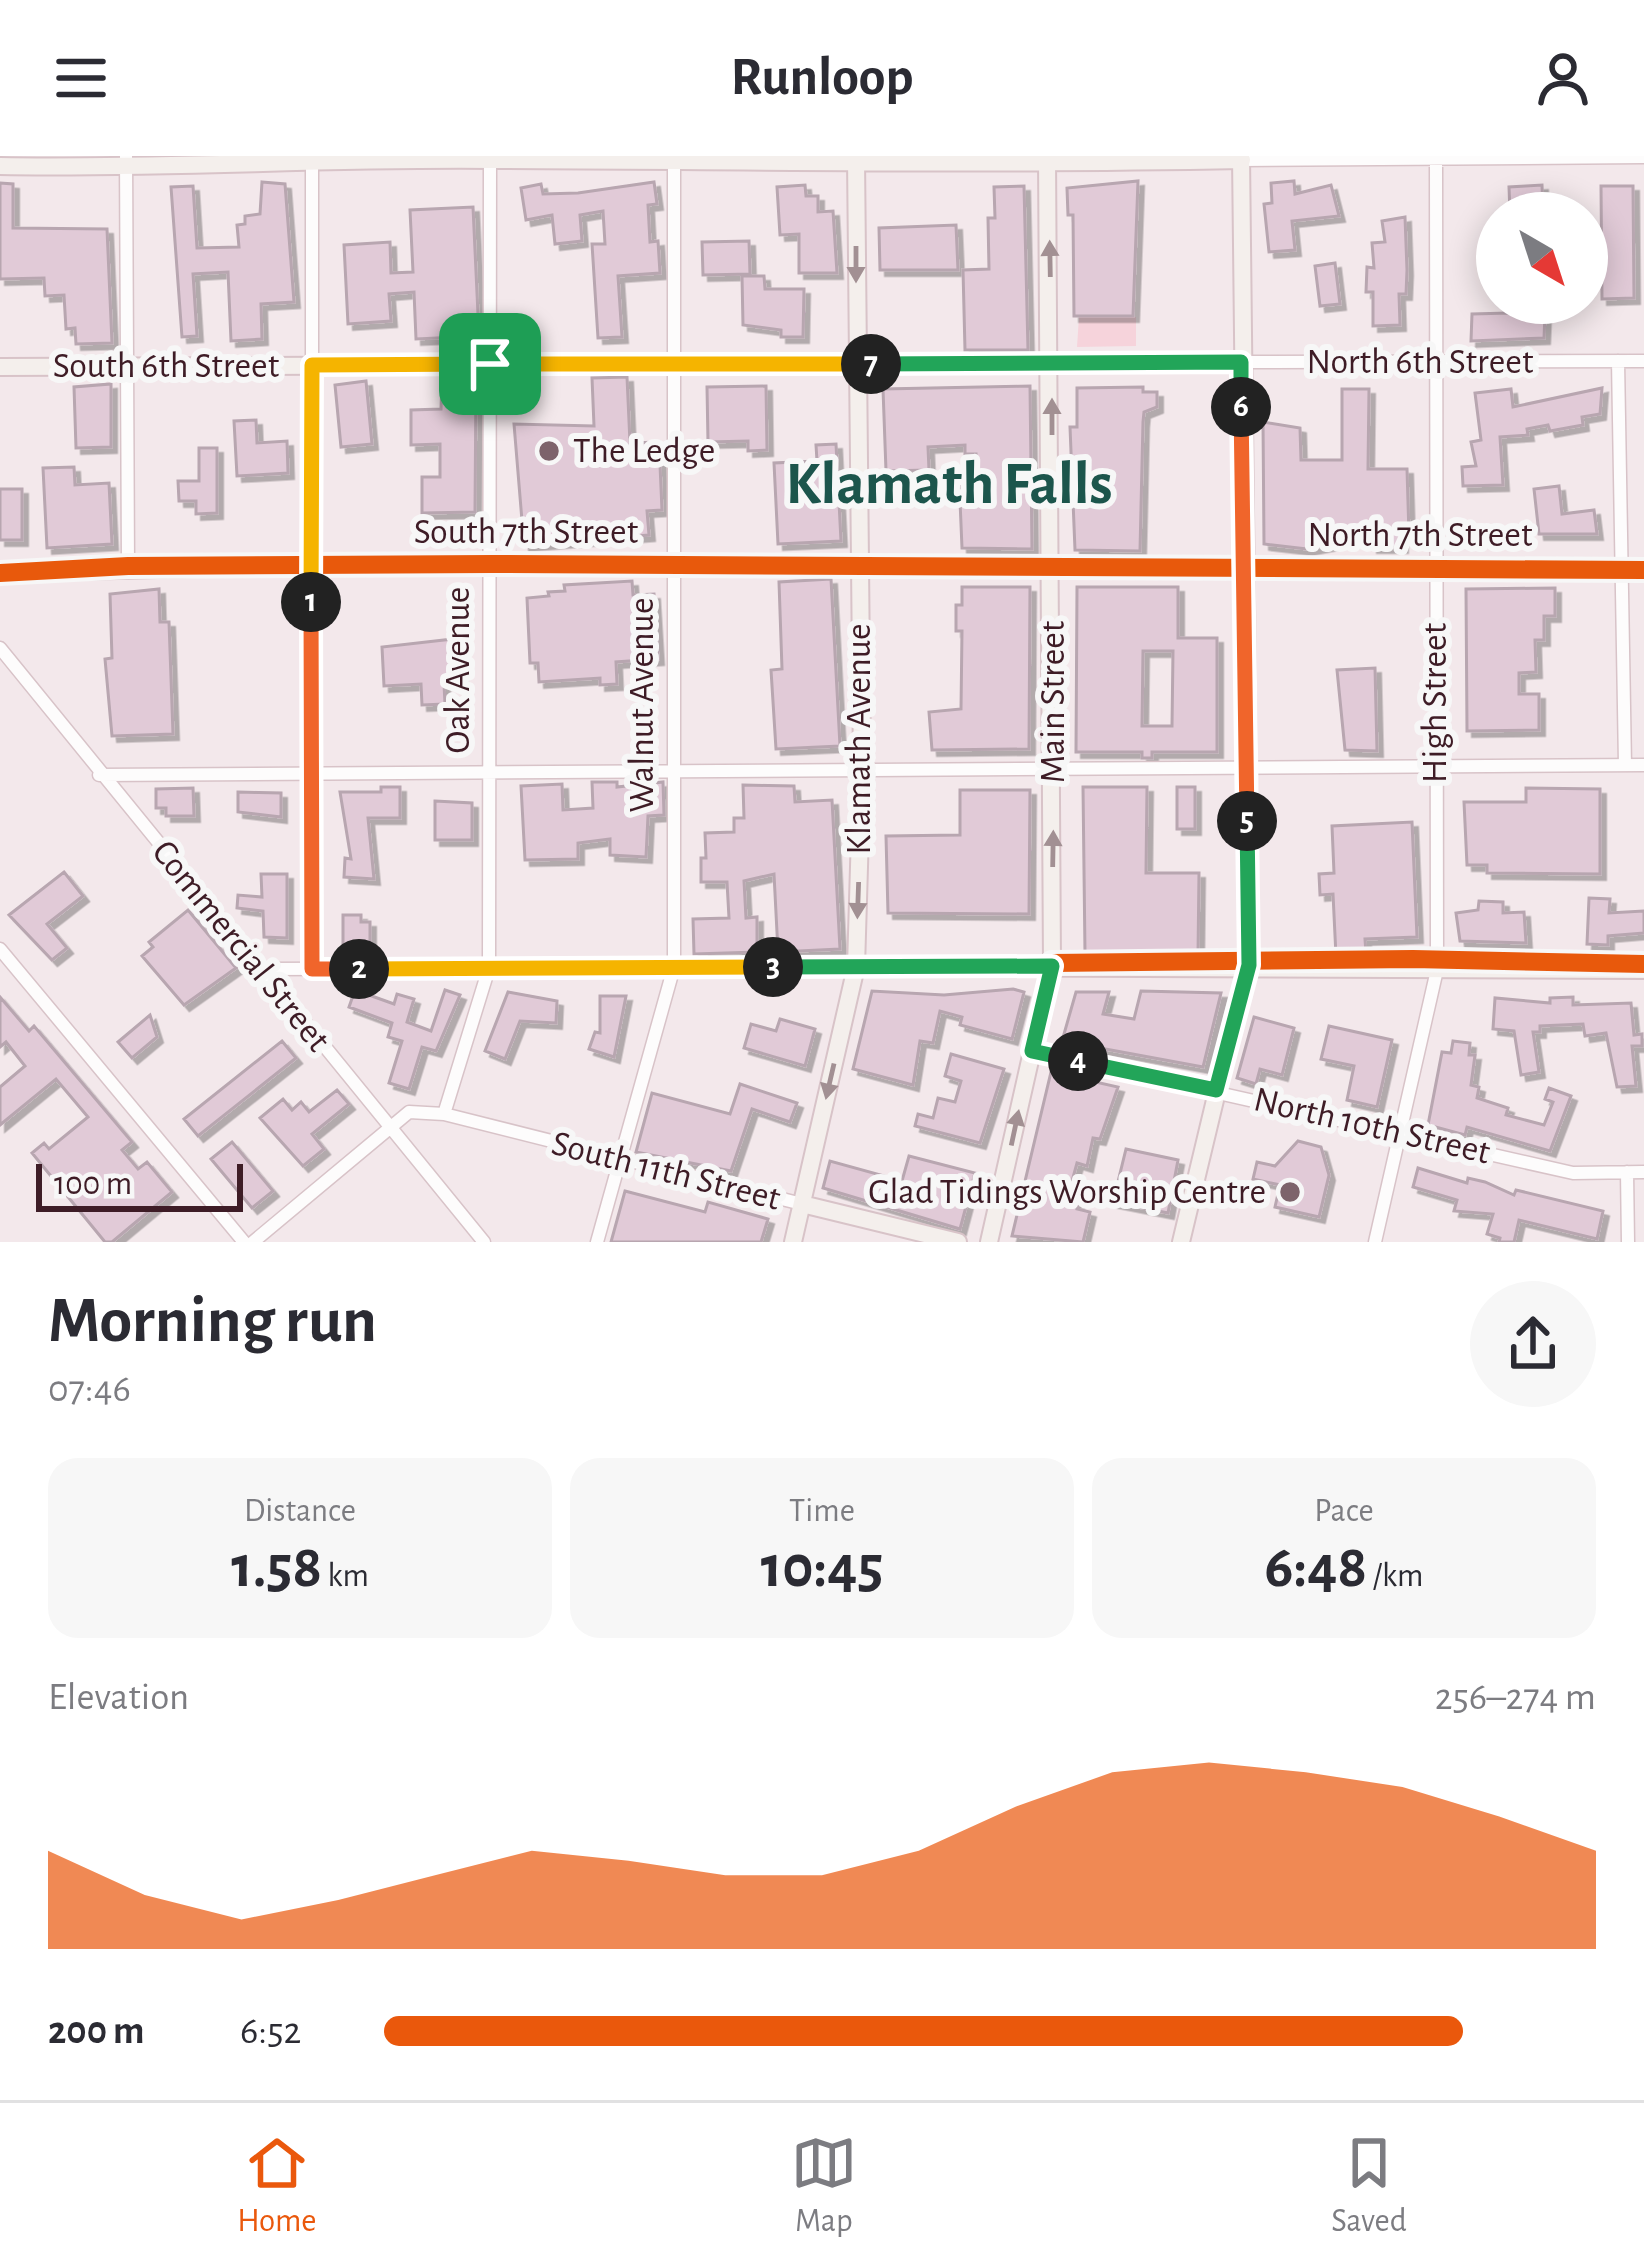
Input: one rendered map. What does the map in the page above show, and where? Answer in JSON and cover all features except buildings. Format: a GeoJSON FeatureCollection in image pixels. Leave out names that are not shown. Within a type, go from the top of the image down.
{"type":"FeatureCollection","features":[{"type":"Feature","properties":{"kind":"main road"},"geometry":{"type":"LineString","coordinates":[[0,166],[490,158],[1242,158],[1249,965],[1181,1242]]}},
{"type":"Feature","properties":{"kind":"main road","name":"Main Street"},"geometry":{"type":"LineString","coordinates":[[989,1242],[1052,966],[1052,363],[1047,159]]}},
{"type":"Feature","properties":{"kind":"main road","name":"Klamath Avenue"},"geometry":{"type":"LineString","coordinates":[[793,1242],[856,967],[862,767],[856,160]]}},
{"type":"Feature","properties":{"kind":"main road","name":"North 6th Street"},"geometry":{"type":"LineString","coordinates":[[1052,363],[1241,362]]}},
{"type":"Feature","properties":{"kind":"main road","name":"South 6th Street"},"geometry":{"type":"LineString","coordinates":[[0,367],[1052,363]]}},
{"type":"Feature","properties":{"kind":"main road","name":"South 7th Street"},"geometry":{"type":"LineString","coordinates":[[0,573],[128,566],[492,564],[1052,569]]}},
{"type":"Feature","properties":{"kind":"main road","name":"North 7th Street"},"geometry":{"type":"LineString","coordinates":[[1052,569],[1242,568]]}},
{"type":"Feature","properties":{"kind":"main road"},"geometry":{"type":"LineString","coordinates":[[856,967],[1644,970]]}},
{"type":"Feature","properties":{"kind":"main road","name":"South 11th Street"},"geometry":{"type":"LineString","coordinates":[[802,1204],[958,1242]]}},
{"type":"Feature","properties":{"kind":"street","name":"High Street"},"geometry":{"type":"LineString","coordinates":[[1375,1242],[1437,970],[1436,157]]}},
{"type":"Feature","properties":{"kind":"street"},"geometry":{"type":"LineString","coordinates":[[1242,158],[1644,157]]}},
{"type":"Feature","properties":{"kind":"street","name":"Oak Avenue"},"geometry":{"type":"LineString","coordinates":[[444,1114],[489,968],[490,158]]}},
{"type":"Feature","properties":{"kind":"street"},"geometry":{"type":"LineString","coordinates":[[312,160],[312,969]]}},
{"type":"Feature","properties":{"kind":"street","name":"Walnut Avenue"},"geometry":{"type":"LineString","coordinates":[[597,1242],[674,968],[674,160]]}},
{"type":"Feature","properties":{"kind":"street"},"geometry":{"type":"LineString","coordinates":[[126,162],[128,566]]}},
{"type":"Feature","properties":{"kind":"street"},"geometry":{"type":"LineString","coordinates":[[1618,361],[1625,764]]}},
{"type":"Feature","properties":{"kind":"street","name":"North 6th Street"},"geometry":{"type":"LineString","coordinates":[[1241,362],[1644,361]]}},
{"type":"Feature","properties":{"kind":"street"},"geometry":{"type":"LineString","coordinates":[[1621,567],[1644,560]]}},
{"type":"Feature","properties":{"kind":"street","name":"North 7th Street"},"geometry":{"type":"LineString","coordinates":[[1242,568],[1644,570]]}},
{"type":"Feature","properties":{"kind":"street","name":"Commercial Street"},"geometry":{"type":"LineString","coordinates":[[0,649],[484,1242]]}},
{"type":"Feature","properties":{"kind":"street"},"geometry":{"type":"LineString","coordinates":[[99,775],[674,767],[1054,771],[1644,765]]}},
{"type":"Feature","properties":{"kind":"street"},"geometry":{"type":"LineString","coordinates":[[0,949],[244,1242]]}},
{"type":"Feature","properties":{"kind":"street"},"geometry":{"type":"LineString","coordinates":[[264,969],[856,967]]}},
{"type":"Feature","properties":{"kind":"street","name":"North 10th Street"},"geometry":{"type":"LineString","coordinates":[[1032,1051],[1573,1173],[1644,1172]]}},
{"type":"Feature","properties":{"kind":"street"},"geometry":{"type":"LineString","coordinates":[[253,1242],[409,1112],[444,1114]]}},
{"type":"Feature","properties":{"kind":"street","name":"South 11th Street"},"geometry":{"type":"LineString","coordinates":[[444,1114],[802,1204]]}},
{"type":"Feature","properties":{"kind":"street"},"geometry":{"type":"LineString","coordinates":[[1628,1172],[1628,1242]]}},
{"type":"Feature","properties":{"kind":"shaded area"},"geometry":{"type":"Polygon","coordinates":[[[1079,317],[1136,317],[1136,346],[1077,347],[1079,317]]]}},
{"type":"Feature","properties":{"kind":"cycle path"},"geometry":{"type":"LineString","coordinates":[[0,573],[128,566],[492,564],[1644,570]]}},
{"type":"Feature","properties":{"kind":"cycle path"},"geometry":{"type":"LineString","coordinates":[[1052,963],[1413,959],[1644,964]]}},
{"type":"Feature","properties":{"kind":"place","name":"The Ledge"},"geometry":{"type":"Point","coordinates":[549,451]}},
{"type":"Feature","properties":{"kind":"place","name":"Glad Tidings Worship Centre"},"geometry":{"type":"Point","coordinates":[1290,1192]}},
{"type":"Feature","properties":{"kind":"district","name":"Klamath Falls"},"geometry":{"type":"Point","coordinates":[949,485]}},
{"type":"Feature","properties":{"kind":"route"},"geometry":{"type":"LineString","coordinates":[[1241,362],[1250,954],[1216,1090],[1032,1051],[1052,966],[312,969],[312,365],[490,364],[1241,362]]}}]}
